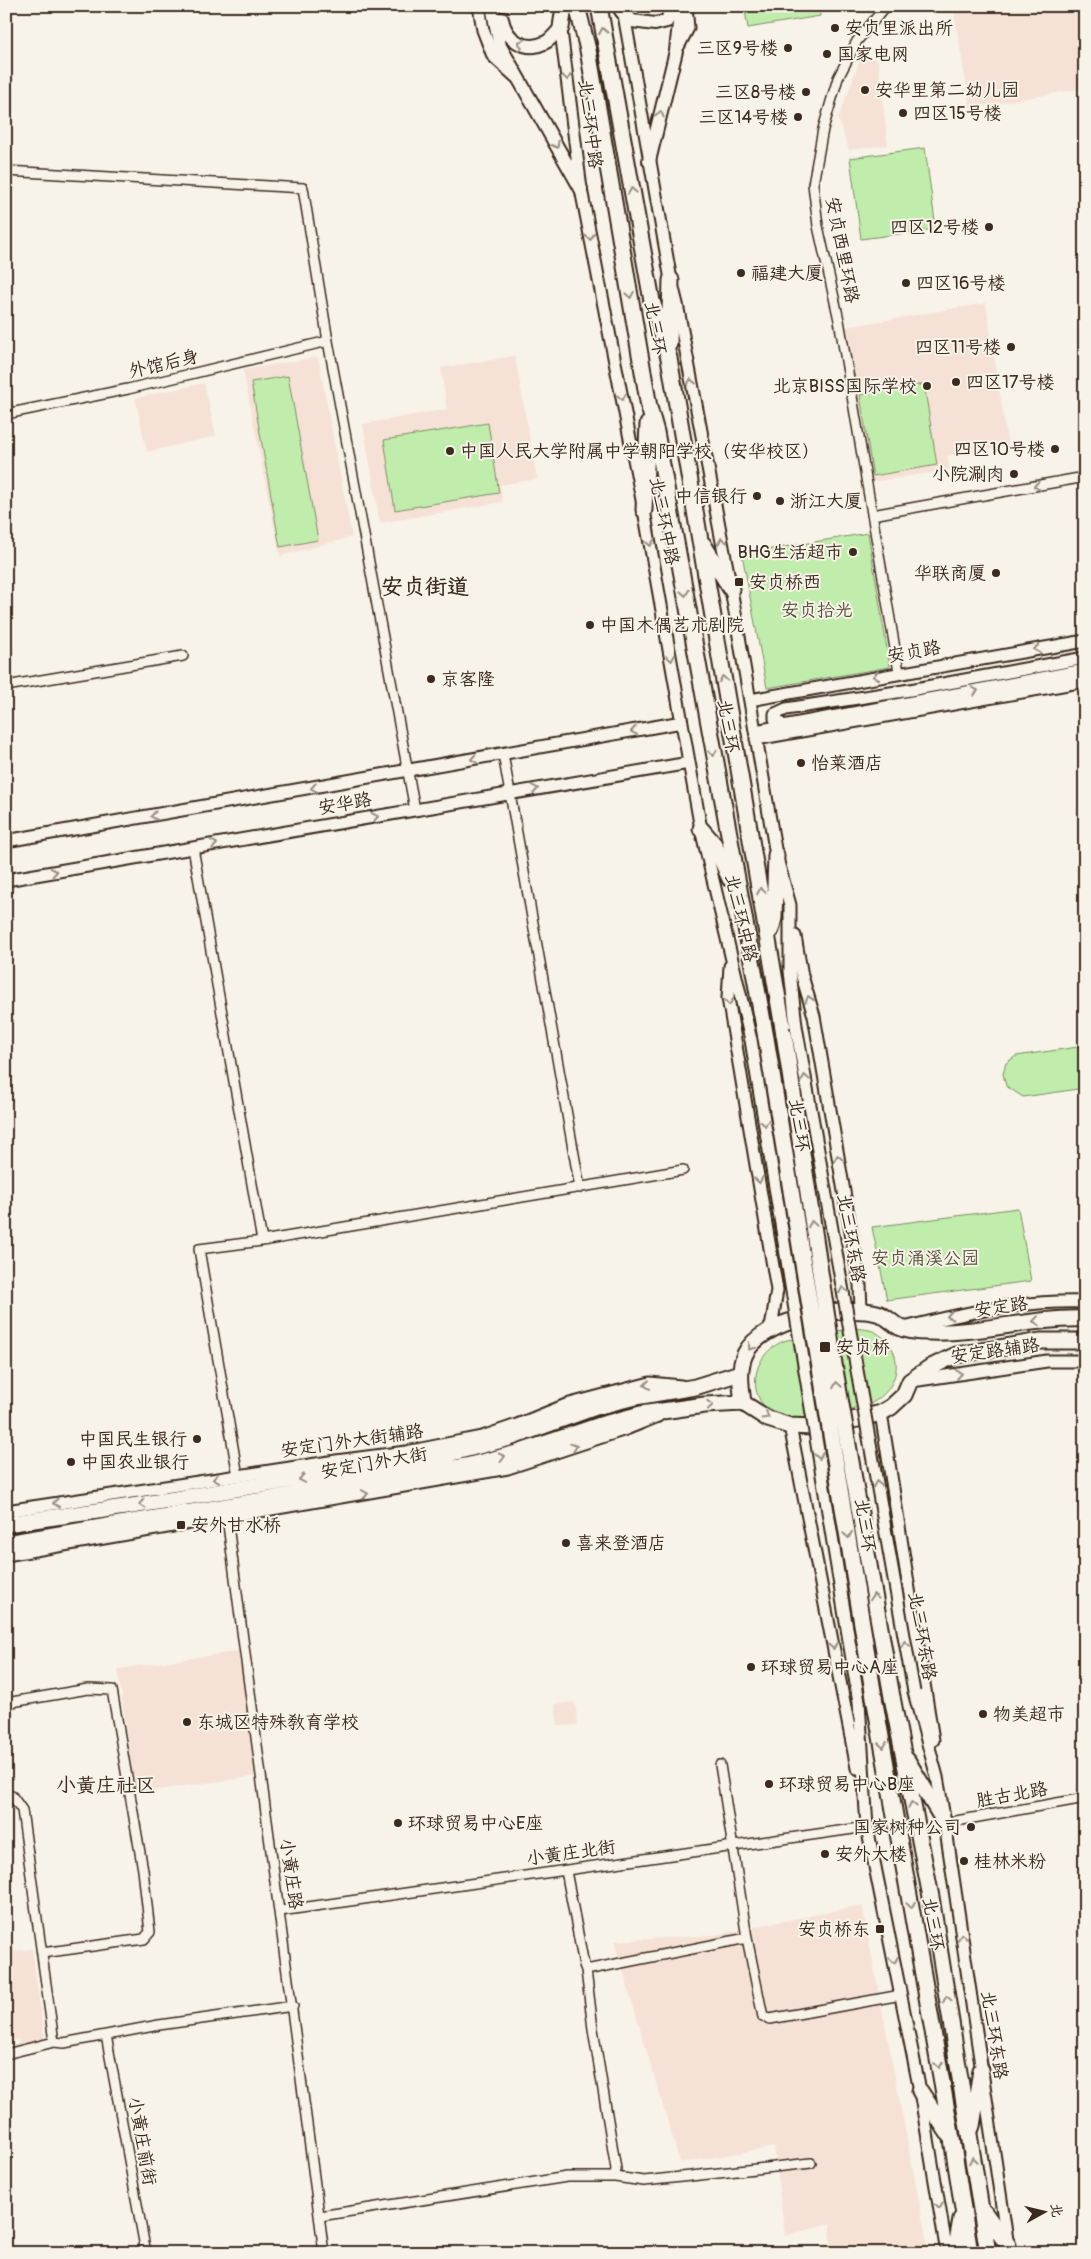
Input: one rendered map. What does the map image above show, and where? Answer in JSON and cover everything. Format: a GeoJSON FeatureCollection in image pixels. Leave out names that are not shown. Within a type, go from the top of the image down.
{"type":"FeatureCollection","features":[{"type":"Feature","properties":{"kind":"main road"},"geometry":{"type":"LineString","coordinates":[[492,6],[500,46],[523,84],[580,189]]}},
{"type":"Feature","properties":{"kind":"main road"},"geometry":{"type":"LineString","coordinates":[[499,6],[507,36],[525,46],[535,46],[547,42],[560,28],[564,6]]}},
{"type":"Feature","properties":{"kind":"main road","name":"北三环"},"geometry":{"type":"LineString","coordinates":[[577,6],[588,50],[649,407],[658,442],[740,902],[759,1039],[952,2139],[970,2253]]}},
{"type":"Feature","properties":{"kind":"main road","name":"北三环"},"geometry":{"type":"LineString","coordinates":[[599,6],[652,301],[669,358],[698,537],[769,939],[790,1030],[834,1364],[901,1751],[931,1897],[988,2253]]}},
{"type":"Feature","properties":{"kind":"main road"},"geometry":{"type":"LineString","coordinates":[[622,8],[632,21],[655,24],[667,20],[672,6]]}},
{"type":"Feature","properties":{"kind":"main road"},"geometry":{"type":"LineString","coordinates":[[649,161],[676,51],[682,6]]}},
{"type":"Feature","properties":{"kind":"main road"},"geometry":{"type":"LineString","coordinates":[[669,358],[671,280]]}},
{"type":"Feature","properties":{"kind":"main road"},"geometry":{"type":"LineString","coordinates":[[644,510],[649,407]]}},
{"type":"Feature","properties":{"kind":"main road"},"geometry":{"type":"LineString","coordinates":[[698,537],[731,589]]}},
{"type":"Feature","properties":{"kind":"main road"},"geometry":{"type":"LineString","coordinates":[[701,828],[714,844],[740,902]]}},
{"type":"Feature","properties":{"kind":"main road"},"geometry":{"type":"LineString","coordinates":[[769,939],[774,918],[776,855]]}},
{"type":"Feature","properties":{"kind":"main road"},"geometry":{"type":"LineString","coordinates":[[902,1328],[878,1314],[861,1310],[841,1311],[791,1320],[771,1328],[757,1339],[746,1353],[740,1373],[744,1402],[768,1419],[790,1426],[813,1427],[858,1419],[881,1413],[904,1395],[910,1381],[929,1368],[956,1355],[1041,1341],[1085,1341]]}},
{"type":"Feature","properties":{"kind":"main road","name":"安定路"},"geometry":{"type":"LineString","coordinates":[[902,1328],[922,1331],[962,1330],[1048,1319],[1085,1319]]}},
{"type":"Feature","properties":{"kind":"main road","name":"安定门外大街"},"geometry":{"type":"LineString","coordinates":[[6,1524],[239,1482],[444,1455],[510,1438],[596,1407],[635,1397],[695,1387],[740,1373]]}},
{"type":"Feature","properties":{"kind":"main road","name":"安定门外大街"},"geometry":{"type":"LineString","coordinates":[[6,1543],[240,1509],[466,1466],[517,1453],[600,1425],[641,1414],[744,1402]]}},
{"type":"Feature","properties":{"kind":"main road"},"geometry":{"type":"LineString","coordinates":[[901,1751],[944,1823]]}},
{"type":"Feature","properties":{"kind":"main road"},"geometry":{"type":"LineString","coordinates":[[970,2138],[981,2070]]}},
{"type":"Feature","properties":{"kind":"main road"},"geometry":{"type":"LineString","coordinates":[[920,2090],[952,2139]]}},
{"type":"Feature","properties":{"kind":"main road"},"geometry":{"type":"LineString","coordinates":[[955,2253],[962,2207]]}},
{"type":"Feature","properties":{"kind":"main road"},"geometry":{"type":"LineString","coordinates":[[981,2208],[1009,2249]]}},
{"type":"Feature","properties":{"kind":"street"},"geometry":{"type":"LineString","coordinates":[[479,6],[483,30],[493,56],[523,84]]}},
{"type":"Feature","properties":{"kind":"street","name":"北三环中路"},"geometry":{"type":"LineString","coordinates":[[556,6],[580,189],[644,510],[701,828],[731,954],[759,1039]]}},
{"type":"Feature","properties":{"kind":"street"},"geometry":{"type":"LineString","coordinates":[[676,51],[688,28],[686,6]]}},
{"type":"Feature","properties":{"kind":"street","name":"安贞西里环路"},"geometry":{"type":"LineString","coordinates":[[886,6],[857,41],[838,78],[823,128],[813,184],[818,226],[839,320],[900,672]]}},
{"type":"Feature","properties":{"kind":"street"},"geometry":{"type":"LineString","coordinates":[[622,8],[671,280],[731,589],[776,855],[790,905],[802,976],[814,1016],[860,1285],[861,1310]]}},
{"type":"Feature","properties":{"kind":"street"},"geometry":{"type":"LineString","coordinates":[[6,161],[7,171],[303,188],[328,341],[415,810]]}},
{"type":"Feature","properties":{"kind":"street","name":"外馆后身"},"geometry":{"type":"LineString","coordinates":[[7,414],[128,389],[328,341]]}},
{"type":"Feature","properties":{"kind":"street"},"geometry":{"type":"LineString","coordinates":[[6,401],[7,414]]}},
{"type":"Feature","properties":{"kind":"street"},"geometry":{"type":"LineString","coordinates":[[872,515],[1085,477]]}},
{"type":"Feature","properties":{"kind":"street","name":"安贞路"},"geometry":{"type":"LineString","coordinates":[[750,700],[900,672],[1085,641]]}},
{"type":"Feature","properties":{"kind":"street"},"geometry":{"type":"LineString","coordinates":[[6,686],[183,656]]}},
{"type":"Feature","properties":{"kind":"street","name":"安贞路"},"geometry":{"type":"LineString","coordinates":[[792,708],[1085,658]]}},
{"type":"Feature","properties":{"kind":"street"},"geometry":{"type":"LineString","coordinates":[[969,661],[996,674]]}},
{"type":"Feature","properties":{"kind":"street"},"geometry":{"type":"LineString","coordinates":[[756,735],[782,725],[1085,670]]}},
{"type":"Feature","properties":{"kind":"street"},"geometry":{"type":"LineString","coordinates":[[756,735],[1085,681]]}},
{"type":"Feature","properties":{"kind":"street"},"geometry":{"type":"LineString","coordinates":[[1002,696],[1011,684]]}},
{"type":"Feature","properties":{"kind":"street"},"geometry":{"type":"LineString","coordinates":[[782,725],[775,719],[775,714],[792,708],[825,686]]}},
{"type":"Feature","properties":{"kind":"street","name":"安华路"},"geometry":{"type":"LineString","coordinates":[[6,841],[682,722]]}},
{"type":"Feature","properties":{"kind":"street"},"geometry":{"type":"LineString","coordinates":[[503,754],[580,1188]]}},
{"type":"Feature","properties":{"kind":"street","name":"安华路"},"geometry":{"type":"LineString","coordinates":[[6,880],[689,763]]}},
{"type":"Feature","properties":{"kind":"street"},"geometry":{"type":"LineString","coordinates":[[193,848],[262,1241]]}},
{"type":"Feature","properties":{"kind":"street"},"geometry":{"type":"LineString","coordinates":[[790,905],[790,1030]]}},
{"type":"Feature","properties":{"kind":"street"},"geometry":{"type":"LineString","coordinates":[[731,954],[728,998],[777,1290],[771,1328]]}},
{"type":"Feature","properties":{"kind":"street","name":"北三环东路"},"geometry":{"type":"LineString","coordinates":[[790,1030],[914,1692],[937,1777],[1009,2249]]}},
{"type":"Feature","properties":{"kind":"street"},"geometry":{"type":"LineString","coordinates":[[759,1039],[859,1702],[867,1827],[920,2090],[947,2253]]}},
{"type":"Feature","properties":{"kind":"street"},"geometry":{"type":"LineString","coordinates":[[6,1511],[239,1482],[200,1249],[262,1241],[683,1170]]}},
{"type":"Feature","properties":{"kind":"street"},"geometry":{"type":"LineString","coordinates":[[902,1328],[935,1319],[1015,1304],[1054,1301],[1085,1302]]}},
{"type":"Feature","properties":{"kind":"street","name":"安定路辅路"},"geometry":{"type":"LineString","coordinates":[[910,1381],[1046,1361],[1085,1361]]}},
{"type":"Feature","properties":{"kind":"street"},"geometry":{"type":"LineString","coordinates":[[881,1413],[930,1720],[937,1777]]}},
{"type":"Feature","properties":{"kind":"street"},"geometry":{"type":"LineString","coordinates":[[790,1426],[865,1809]]}},
{"type":"Feature","properties":{"kind":"street"},"geometry":{"type":"LineString","coordinates":[[6,1555],[240,1509]]}},
{"type":"Feature","properties":{"kind":"street","name":"小黄庄路"},"geometry":{"type":"LineString","coordinates":[[240,1509],[228,1525],[293,2006],[324,2253]]}},
{"type":"Feature","properties":{"kind":"street"},"geometry":{"type":"LineString","coordinates":[[6,1703],[88,1689],[112,1690],[144,1870],[150,1932],[144,1939],[42,1953]]}},
{"type":"Feature","properties":{"kind":"street"},"geometry":{"type":"LineString","coordinates":[[720,1765],[747,1938],[764,2017],[770,2018],[901,1995]]}},
{"type":"Feature","properties":{"kind":"street"},"geometry":{"type":"LineString","coordinates":[[6,1797],[12,1796],[22,1810],[54,2042]]}},
{"type":"Feature","properties":{"kind":"street","name":"胜古北路"},"geometry":{"type":"LineString","coordinates":[[944,1823],[1085,1798]]}},
{"type":"Feature","properties":{"kind":"street","name":"小黄庄北街"},"geometry":{"type":"LineString","coordinates":[[280,1910],[867,1827]]}},
{"type":"Feature","properties":{"kind":"street"},"geometry":{"type":"LineString","coordinates":[[566,1871],[586,1970],[593,2029],[616,2169],[615,2177]]}},
{"type":"Feature","properties":{"kind":"street"},"geometry":{"type":"LineString","coordinates":[[586,1970],[722,1945],[747,1938]]}},
{"type":"Feature","properties":{"kind":"street"},"geometry":{"type":"LineString","coordinates":[[6,2054],[54,2042],[64,2043],[159,2025],[293,2006]]}},
{"type":"Feature","properties":{"kind":"street","name":"小黄庄前街"},"geometry":{"type":"LineString","coordinates":[[106,2035],[146,2253]]}},
{"type":"Feature","properties":{"kind":"street"},"geometry":{"type":"LineString","coordinates":[[320,2216],[567,2177],[615,2177],[644,2181],[811,2163]]}},
{"type":"Feature","properties":{"kind":"shaded area"},"geometry":{"type":"Polygon","coordinates":[[[953,6],[1085,6],[1085,88],[970,108],[953,6]]]}},
{"type":"Feature","properties":{"kind":"shaded area","name":"安华里第二幼儿园"},"geometry":{"type":"Polygon","coordinates":[[[862,55],[878,60],[888,145],[849,150],[838,119],[862,55]]]}},
{"type":"Feature","properties":{"kind":"shaded area","name":"北京BISS国际学校"},"geometry":{"type":"Polygon","coordinates":[[[986,303],[1008,446],[948,456],[950,470],[872,482],[846,327],[986,303]]]}},
{"type":"Feature","properties":{"kind":"shaded area","name":"中国人民大学附属中学朝阳学校（安华校区）"},"geometry":{"type":"Polygon","coordinates":[[[515,356],[537,479],[500,485],[503,502],[380,523],[363,424],[447,409],[441,368],[515,356]]]}},
{"type":"Feature","properties":{"kind":"shaded area"},"geometry":{"type":"Polygon","coordinates":[[[318,357],[352,537],[280,556],[243,370],[318,357]]]}},
{"type":"Feature","properties":{"kind":"shaded area"},"geometry":{"type":"Polygon","coordinates":[[[204,383],[216,436],[147,452],[135,398],[204,383]]]}},
{"type":"Feature","properties":{"kind":"shaded area","name":"东城区特殊教育学校"},"geometry":{"type":"Polygon","coordinates":[[[239,1651],[257,1776],[135,1793],[118,1669],[239,1651]]]}},
{"type":"Feature","properties":{"kind":"shaded area"},"geometry":{"type":"Polygon","coordinates":[[[575,1702],[578,1725],[558,1726],[555,1704],[575,1702]]]}},
{"type":"Feature","properties":{"kind":"shaded area"},"geometry":{"type":"Polygon","coordinates":[[[862,1905],[929,2253],[830,2253],[830,2223],[785,2236],[774,2147],[680,2163],[614,1941],[715,1935],[862,1905]]]}},
{"type":"Feature","properties":{"kind":"shaded area"},"geometry":{"type":"Polygon","coordinates":[[[32,1949],[45,2042],[19,2046],[18,2039],[6,2040],[6,1952],[32,1949]]]}},
{"type":"Feature","properties":{"kind":"green space"},"geometry":{"type":"Polygon","coordinates":[[[744,6],[819,6],[820,16],[748,28],[744,6]]]}},
{"type":"Feature","properties":{"kind":"green space"},"geometry":{"type":"Polygon","coordinates":[[[925,148],[936,229],[861,239],[850,158],[925,148]]]}},
{"type":"Feature","properties":{"kind":"green space"},"geometry":{"type":"Polygon","coordinates":[[[288,376],[318,540],[280,547],[251,382],[288,376]]]}},
{"type":"Feature","properties":{"kind":"green space"},"geometry":{"type":"Polygon","coordinates":[[[924,384],[937,465],[873,476],[860,395],[924,384]]]}},
{"type":"Feature","properties":{"kind":"green space"},"geometry":{"type":"Polygon","coordinates":[[[488,423],[499,493],[395,510],[384,440],[488,423]]]}},
{"type":"Feature","properties":{"kind":"green space","name":"安贞拾光"},"geometry":{"type":"Polygon","coordinates":[[[868,533],[890,667],[767,688],[742,554],[868,533]]]}},
{"type":"Feature","properties":{"kind":"green space"},"geometry":{"type":"Polygon","coordinates":[[[1085,1046],[1085,1088],[1023,1097],[1006,1086],[1003,1074],[1006,1063],[1016,1056],[1085,1046]]]}},
{"type":"Feature","properties":{"kind":"green space","name":"安贞涌溪公园"},"geometry":{"type":"Polygon","coordinates":[[[1018,1208],[1031,1281],[887,1300],[872,1227],[1018,1208]]]}},
{"type":"Feature","properties":{"kind":"green space"},"geometry":{"type":"Polygon","coordinates":[[[854,1328],[877,1333],[887,1341],[893,1351],[896,1371],[887,1391],[879,1399],[868,1405],[813,1418],[792,1419],[769,1411],[761,1401],[756,1390],[759,1366],[765,1355],[775,1346],[787,1340],[854,1328]]]}},
{"type":"Feature","properties":{"kind":"place","name":"安贞里派出所"},"geometry":{"type":"Point","coordinates":[835,28]}},
{"type":"Feature","properties":{"kind":"place","name":"三区9号楼"},"geometry":{"type":"Point","coordinates":[788,48]}},
{"type":"Feature","properties":{"kind":"place","name":"国家电网"},"geometry":{"type":"Point","coordinates":[827,54]}},
{"type":"Feature","properties":{"kind":"place","name":"安华里第二幼儿园"},"geometry":{"type":"Point","coordinates":[865,90]}},
{"type":"Feature","properties":{"kind":"place","name":"三区8号楼"},"geometry":{"type":"Point","coordinates":[806,92]}},
{"type":"Feature","properties":{"kind":"place","name":"四区15号楼"},"geometry":{"type":"Point","coordinates":[903,113]}},
{"type":"Feature","properties":{"kind":"place","name":"三区14号楼"},"geometry":{"type":"Point","coordinates":[798,117]}},
{"type":"Feature","properties":{"kind":"place","name":"四区12号楼"},"geometry":{"type":"Point","coordinates":[989,227]}},
{"type":"Feature","properties":{"kind":"place","name":"福建大厦"},"geometry":{"type":"Point","coordinates":[741,273]}},
{"type":"Feature","properties":{"kind":"place","name":"四区16号楼"},"geometry":{"type":"Point","coordinates":[906,283]}},
{"type":"Feature","properties":{"kind":"place","name":"四区11号楼"},"geometry":{"type":"Point","coordinates":[1011,347]}},
{"type":"Feature","properties":{"kind":"place","name":"四区17号楼"},"geometry":{"type":"Point","coordinates":[956,382]}},
{"type":"Feature","properties":{"kind":"place","name":"北京BISS国际学校"},"geometry":{"type":"Point","coordinates":[927,386]}},
{"type":"Feature","properties":{"kind":"place","name":"四区10号楼"},"geometry":{"type":"Point","coordinates":[1055,449]}},
{"type":"Feature","properties":{"kind":"place","name":"中国人民大学附属中学朝阳学校（安华校区）"},"geometry":{"type":"Point","coordinates":[450,451]}},
{"type":"Feature","properties":{"kind":"place","name":"小院涮肉"},"geometry":{"type":"Point","coordinates":[1014,474]}},
{"type":"Feature","properties":{"kind":"place","name":"中信银行"},"geometry":{"type":"Point","coordinates":[757,496]}},
{"type":"Feature","properties":{"kind":"place","name":"浙江大厦"},"geometry":{"type":"Point","coordinates":[780,501]}},
{"type":"Feature","properties":{"kind":"place","name":"BHG生活超市"},"geometry":{"type":"Point","coordinates":[853,552]}},
{"type":"Feature","properties":{"kind":"place","name":"华联商厦"},"geometry":{"type":"Point","coordinates":[996,573]}},
{"type":"Feature","properties":{"kind":"place","name":"安贞桥西"},"geometry":{"type":"Point","coordinates":[739,582]}},
{"type":"Feature","properties":{"kind":"place","name":"中国木偶艺术剧院"},"geometry":{"type":"Point","coordinates":[590,625]}},
{"type":"Feature","properties":{"kind":"place","name":"京客隆"},"geometry":{"type":"Point","coordinates":[431,679]}},
{"type":"Feature","properties":{"kind":"place","name":"怡莱酒店"},"geometry":{"type":"Point","coordinates":[801,763]}},
{"type":"Feature","properties":{"kind":"place","name":"安贞桥"},"geometry":{"type":"Point","coordinates":[825,1347]}},
{"type":"Feature","properties":{"kind":"place","name":"中国民生银行"},"geometry":{"type":"Point","coordinates":[197,1439]}},
{"type":"Feature","properties":{"kind":"place","name":"中国农业银行"},"geometry":{"type":"Point","coordinates":[71,1462]}},
{"type":"Feature","properties":{"kind":"place","name":"安外甘水桥"},"geometry":{"type":"Point","coordinates":[181,1525]}},
{"type":"Feature","properties":{"kind":"place","name":"喜来登酒店"},"geometry":{"type":"Point","coordinates":[566,1543]}},
{"type":"Feature","properties":{"kind":"place","name":"环球贸易中心A座"},"geometry":{"type":"Point","coordinates":[751,1667]}},
{"type":"Feature","properties":{"kind":"place","name":"物美超市"},"geometry":{"type":"Point","coordinates":[983,1714]}},
{"type":"Feature","properties":{"kind":"place","name":"东城区特殊教育学校"},"geometry":{"type":"Point","coordinates":[187,1722]}},
{"type":"Feature","properties":{"kind":"place","name":"环球贸易中心B座"},"geometry":{"type":"Point","coordinates":[769,1784]}},
{"type":"Feature","properties":{"kind":"place","name":"环球贸易中心E座"},"geometry":{"type":"Point","coordinates":[398,1823]}},
{"type":"Feature","properties":{"kind":"place","name":"国家树种公司"},"geometry":{"type":"Point","coordinates":[971,1827]}},
{"type":"Feature","properties":{"kind":"place","name":"安外大楼"},"geometry":{"type":"Point","coordinates":[825,1854]}},
{"type":"Feature","properties":{"kind":"place","name":"桂林米粉"},"geometry":{"type":"Point","coordinates":[964,1861]}},
{"type":"Feature","properties":{"kind":"place","name":"安贞桥东"},"geometry":{"type":"Point","coordinates":[880,1929]}},
{"type":"Feature","properties":{"kind":"district","name":"安贞街道"},"geometry":{"type":"Point","coordinates":[425,587]}},
{"type":"Feature","properties":{"kind":"district","name":"小黄庄社区"},"geometry":{"type":"Point","coordinates":[106,1785]}}]}
